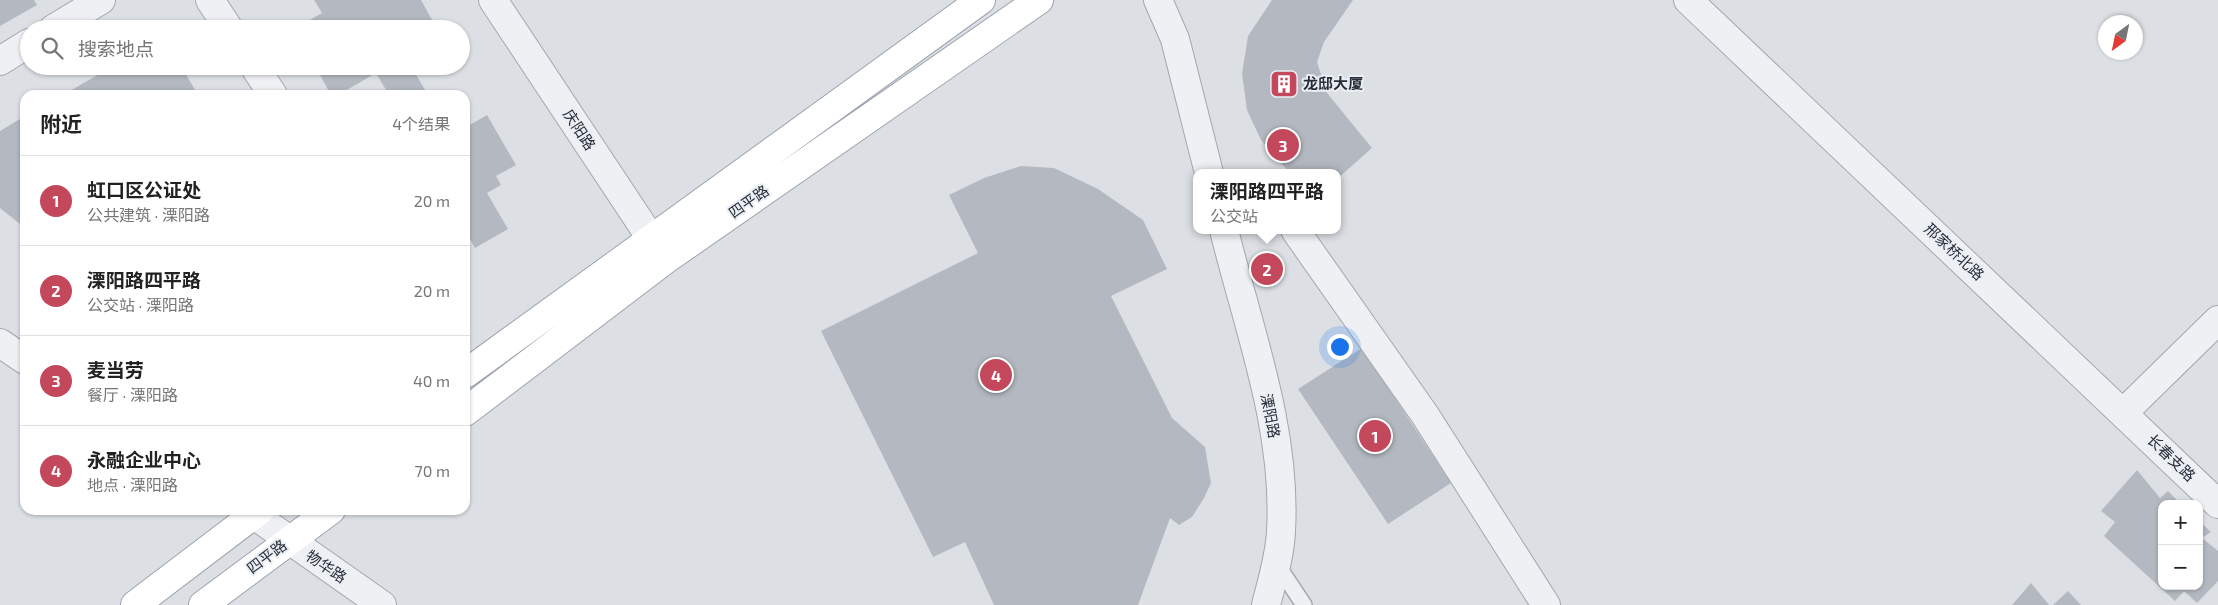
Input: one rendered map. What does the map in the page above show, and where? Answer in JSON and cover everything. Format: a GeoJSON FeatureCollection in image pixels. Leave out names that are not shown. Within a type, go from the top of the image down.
{"type":"FeatureCollection","features":[{"type":"Feature","properties":{"kind":"main road","name":"四平路"},"geometry":{"type":"LineString","coordinates":[[470,400],[658,250],[981,0]]}},
{"type":"Feature","properties":{"kind":"main road","name":"四平路"},"geometry":{"type":"LineString","coordinates":[[470,371],[1039,0]]}},
{"type":"Feature","properties":{"kind":"main road"},"geometry":{"type":"LineString","coordinates":[[135,605],[250,515]]}},
{"type":"Feature","properties":{"kind":"main road","name":"四平路"},"geometry":{"type":"LineString","coordinates":[[203,605],[324,515]]}},
{"type":"Feature","properties":{"kind":"street"},"geometry":{"type":"LineString","coordinates":[[68,20],[101,0]]}},
{"type":"Feature","properties":{"kind":"street"},"geometry":{"type":"LineString","coordinates":[[210,0],[223,20]]}},
{"type":"Feature","properties":{"kind":"street","name":"庆阳路"},"geometry":{"type":"LineString","coordinates":[[493,0],[658,250]]}},
{"type":"Feature","properties":{"kind":"street"},"geometry":{"type":"LineString","coordinates":[[1158,0],[1175,39],[1209,169]]}},
{"type":"Feature","properties":{"kind":"street","name":"邢家桥北路"},"geometry":{"type":"LineString","coordinates":[[1688,0],[2123,413]]}},
{"type":"Feature","properties":{"kind":"street"},"geometry":{"type":"LineString","coordinates":[[0,61],[20,49]]}},
{"type":"Feature","properties":{"kind":"street"},"geometry":{"type":"LineString","coordinates":[[260,75],[269,90]]}},
{"type":"Feature","properties":{"kind":"street","name":"溧阳路"},"geometry":{"type":"LineString","coordinates":[[1225,234],[1262,377],[1279,464],[1282,505],[1281,533],[1266,605]]}},
{"type":"Feature","properties":{"kind":"street"},"geometry":{"type":"LineString","coordinates":[[1298,234],[1425,415],[1546,605]]}},
{"type":"Feature","properties":{"kind":"street"},"geometry":{"type":"LineString","coordinates":[[2123,413],[2218,320]]}},
{"type":"Feature","properties":{"kind":"street"},"geometry":{"type":"LineString","coordinates":[[0,343],[20,357]]}},
{"type":"Feature","properties":{"kind":"street","name":"长春支路"},"geometry":{"type":"LineString","coordinates":[[2123,413],[2218,504]]}},
{"type":"Feature","properties":{"kind":"street","name":"物华路"},"geometry":{"type":"LineString","coordinates":[[258,515],[288,541],[382,605]]}},
{"type":"Feature","properties":{"kind":"lane"},"geometry":{"type":"LineString","coordinates":[[1276,563],[1304,605]]}},
{"type":"Feature","properties":{"kind":"building"},"geometry":{"type":"Polygon","coordinates":[[[0,0],[34,0],[37,5],[0,26],[0,0]]]}},
{"type":"Feature","properties":{"kind":"building"},"geometry":{"type":"Polygon","coordinates":[[[314,0],[421,0],[432,20],[310,20],[322,13],[314,0]]]}},
{"type":"Feature","properties":{"kind":"building","name":"龙邸大厦"},"geometry":{"type":"Polygon","coordinates":[[[1272,0],[1353,0],[1324,42],[1317,62],[1327,93],[1372,148],[1341,175],[1341,169],[1286,169],[1261,140],[1247,110],[1242,74],[1248,36],[1272,0]]]}},
{"type":"Feature","properties":{"kind":"building"},"geometry":{"type":"Polygon","coordinates":[[[97,75],[186,75],[195,90],[72,90],[97,75]]]}},
{"type":"Feature","properties":{"kind":"building"},"geometry":{"type":"Polygon","coordinates":[[[320,75],[373,75],[347,90],[328,90],[320,75]]]}},
{"type":"Feature","properties":{"kind":"building"},"geometry":{"type":"Polygon","coordinates":[[[377,75],[416,75],[425,90],[386,90],[377,75]]]}},
{"type":"Feature","properties":{"kind":"building"},"geometry":{"type":"Polygon","coordinates":[[[487,115],[516,165],[496,176],[501,185],[487,193],[508,229],[475,248],[470,240],[470,125],[487,115]]]}},
{"type":"Feature","properties":{"kind":"building"},"geometry":{"type":"Polygon","coordinates":[[[20,119],[20,224],[0,208],[0,131],[20,119]]]}},
{"type":"Feature","properties":{"kind":"building"},"geometry":{"type":"Polygon","coordinates":[[[1021,166],[1054,168],[1098,189],[1143,220],[1167,269],[1111,296],[1172,418],[1205,447],[1211,483],[1192,517],[1179,525],[1170,518],[1138,605],[994,605],[965,542],[933,557],[821,331],[978,253],[949,195],[984,178],[1021,166]]]}},
{"type":"Feature","properties":{"kind":"building"},"geometry":{"type":"Polygon","coordinates":[[[1362,348],[1451,483],[1388,524],[1298,389],[1362,348]]]}},
{"type":"Feature","properties":{"kind":"building"},"geometry":{"type":"Polygon","coordinates":[[[2137,470],[2160,498],[2168,491],[2177,500],[2158,500],[2158,585],[2104,536],[2115,522],[2101,511],[2137,470]]]}},
{"type":"Feature","properties":{"kind":"building"},"geometry":{"type":"Polygon","coordinates":[[[2203,525],[2211,532],[2203,537],[2203,525]]]}},
{"type":"Feature","properties":{"kind":"building"},"geometry":{"type":"Polygon","coordinates":[[[2203,539],[2218,551],[2218,581],[2197,603],[2184,591],[2175,601],[2163,590],[2203,590],[2203,539]]]}},
{"type":"Feature","properties":{"kind":"building"},"geometry":{"type":"Polygon","coordinates":[[[2031,583],[2049,605],[2012,605],[2031,583]]]}},
{"type":"Feature","properties":{"kind":"building"},"geometry":{"type":"Polygon","coordinates":[[[2068,591],[2081,605],[2053,605],[2068,591]]]}},
{"type":"Feature","properties":{"kind":"place","name":"龙邸大厦"},"geometry":{"type":"Point","coordinates":[1284,84]}},
{"type":"Feature","properties":{"kind":"place","name":"麦当劳"},"geometry":{"type":"Point","coordinates":[1283,145]}},
{"type":"Feature","properties":{"kind":"place","name":"溧阳路四平路"},"geometry":{"type":"Point","coordinates":[1267,269]}},
{"type":"Feature","properties":{"kind":"place","name":"永融企业中心"},"geometry":{"type":"Point","coordinates":[996,375]}},
{"type":"Feature","properties":{"kind":"place","name":"虹口区公证处"},"geometry":{"type":"Point","coordinates":[1375,436]}}]}
